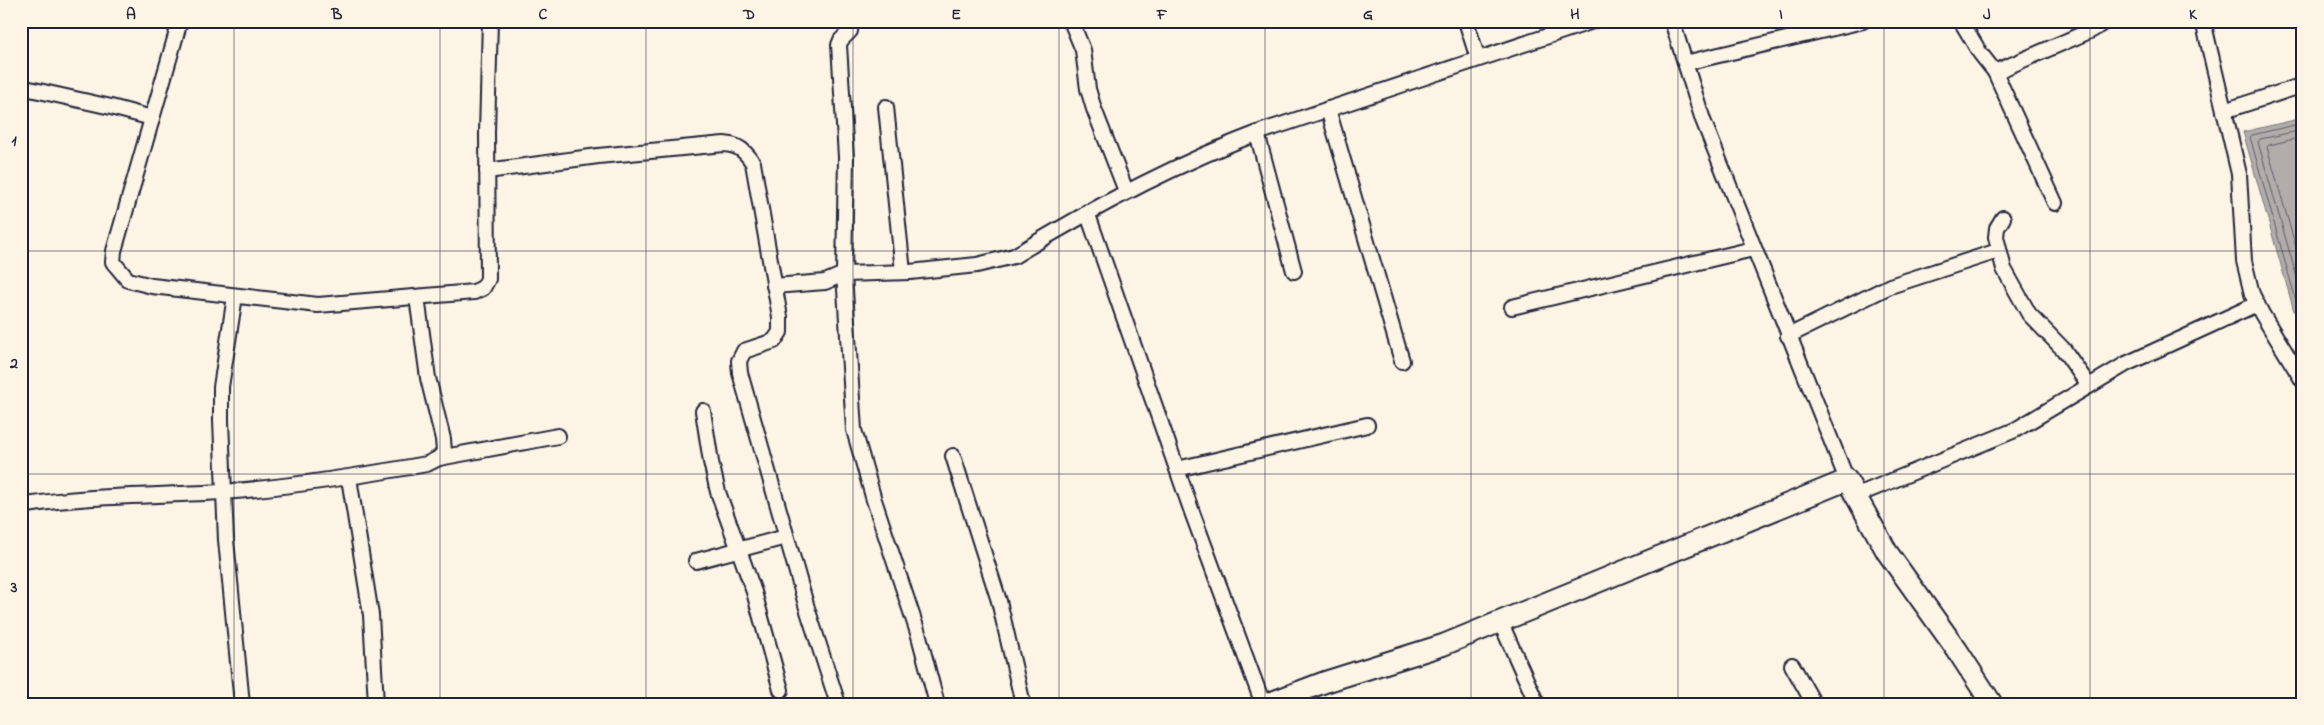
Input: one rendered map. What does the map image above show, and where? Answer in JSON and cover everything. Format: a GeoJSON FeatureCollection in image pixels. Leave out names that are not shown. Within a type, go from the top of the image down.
{"type":"FeatureCollection","features":[{"type":"Feature","properties":{"kind":"street"},"geometry":{"type":"LineString","coordinates":[[180,21],[132,182],[114,251],[113,262],[128,280],[152,286],[318,305],[474,292],[483,288],[488,279],[487,171],[490,21]]}},
{"type":"Feature","properties":{"kind":"street"},"geometry":{"type":"LineString","coordinates":[[851,21],[850,32],[841,40],[840,45],[846,158],[844,274],[854,430],[869,483],[919,636],[938,704]]}},
{"type":"Feature","properties":{"kind":"street"},"geometry":{"type":"LineString","coordinates":[[1070,21],[1083,50],[1088,88],[1094,109],[1126,191]]}},
{"type":"Feature","properties":{"kind":"street"},"geometry":{"type":"LineString","coordinates":[[1466,21],[1478,59]]}},
{"type":"Feature","properties":{"kind":"street"},"geometry":{"type":"LineString","coordinates":[[774,286],[825,282],[844,274],[903,272],[977,265],[1014,256],[1126,191],[1170,169],[1257,133],[1593,21]]}},
{"type":"Feature","properties":{"kind":"street"},"geometry":{"type":"LineString","coordinates":[[1672,21],[1704,120],[1753,249],[1851,488],[1887,552],[1957,650],[1988,703]]}},
{"type":"Feature","properties":{"kind":"street"},"geometry":{"type":"LineString","coordinates":[[1685,63],[1863,21]]}},
{"type":"Feature","properties":{"kind":"street"},"geometry":{"type":"LineString","coordinates":[[1961,21],[1980,53],[1995,72],[2055,203]]}},
{"type":"Feature","properties":{"kind":"street"},"geometry":{"type":"LineString","coordinates":[[1995,72],[2092,30],[2106,21]]}},
{"type":"Feature","properties":{"kind":"street"},"geometry":{"type":"LineString","coordinates":[[2202,21],[2239,174],[2244,261],[2252,294],[2303,380]]}},
{"type":"Feature","properties":{"kind":"street"},"geometry":{"type":"LineString","coordinates":[[2224,111],[2303,85]]}},
{"type":"Feature","properties":{"kind":"street"},"geometry":{"type":"LineString","coordinates":[[21,87],[111,106],[152,118]]}},
{"type":"Feature","properties":{"kind":"street"},"geometry":{"type":"LineString","coordinates":[[886,107],[903,272]]}},
{"type":"Feature","properties":{"kind":"street"},"geometry":{"type":"LineString","coordinates":[[1328,109],[1402,361]]}},
{"type":"Feature","properties":{"kind":"street"},"geometry":{"type":"LineString","coordinates":[[1257,133],[1294,272]]}},
{"type":"Feature","properties":{"kind":"street"},"geometry":{"type":"LineString","coordinates":[[487,171],[598,156],[735,145],[746,151],[753,163],[780,317],[780,332],[774,341],[744,351],[739,361],[740,373],[786,537],[838,704]]}},
{"type":"Feature","properties":{"kind":"street"},"geometry":{"type":"LineString","coordinates":[[1087,212],[1178,469],[1265,704],[1325,682],[1443,645],[1500,621],[1851,488],[2015,430],[2126,364],[2257,304]]}},
{"type":"Feature","properties":{"kind":"street"},"geometry":{"type":"LineString","coordinates":[[2003,218],[1997,228],[1996,236],[2004,270],[2029,314],[2064,350],[2089,386]]}},
{"type":"Feature","properties":{"kind":"street"},"geometry":{"type":"LineString","coordinates":[[1512,307],[1753,249]]}},
{"type":"Feature","properties":{"kind":"street"},"geometry":{"type":"LineString","coordinates":[[1788,336],[1890,286],[1998,251]]}},
{"type":"Feature","properties":{"kind":"street"},"geometry":{"type":"LineString","coordinates":[[235,296],[221,386],[226,540],[242,704]]}},
{"type":"Feature","properties":{"kind":"street"},"geometry":{"type":"LineString","coordinates":[[417,297],[428,378],[443,439],[444,452],[439,458]]}},
{"type":"Feature","properties":{"kind":"street"},"geometry":{"type":"LineString","coordinates":[[703,411],[712,470],[754,592],[781,690]]}},
{"type":"Feature","properties":{"kind":"street"},"geometry":{"type":"LineString","coordinates":[[1178,469],[1367,425]]}},
{"type":"Feature","properties":{"kind":"street"},"geometry":{"type":"LineString","coordinates":[[21,506],[55,500],[224,492],[349,478],[427,464],[439,458],[558,436]]}},
{"type":"Feature","properties":{"kind":"street"},"geometry":{"type":"LineString","coordinates":[[953,456],[999,601],[1023,704]]}},
{"type":"Feature","properties":{"kind":"street"},"geometry":{"type":"LineString","coordinates":[[349,478],[370,615],[376,704]]}},
{"type":"Feature","properties":{"kind":"street"},"geometry":{"type":"LineString","coordinates":[[696,561],[786,537]]}},
{"type":"Feature","properties":{"kind":"street"},"geometry":{"type":"LineString","coordinates":[[1500,621],[1536,704]]}},
{"type":"Feature","properties":{"kind":"street"},"geometry":{"type":"LineString","coordinates":[[1792,665],[1814,704]]}},
{"type":"Feature","properties":{"kind":"water"},"geometry":{"type":"Polygon","coordinates":[[[2303,118],[2303,310],[2294,311],[2243,132],[2303,118]]]}}]}
